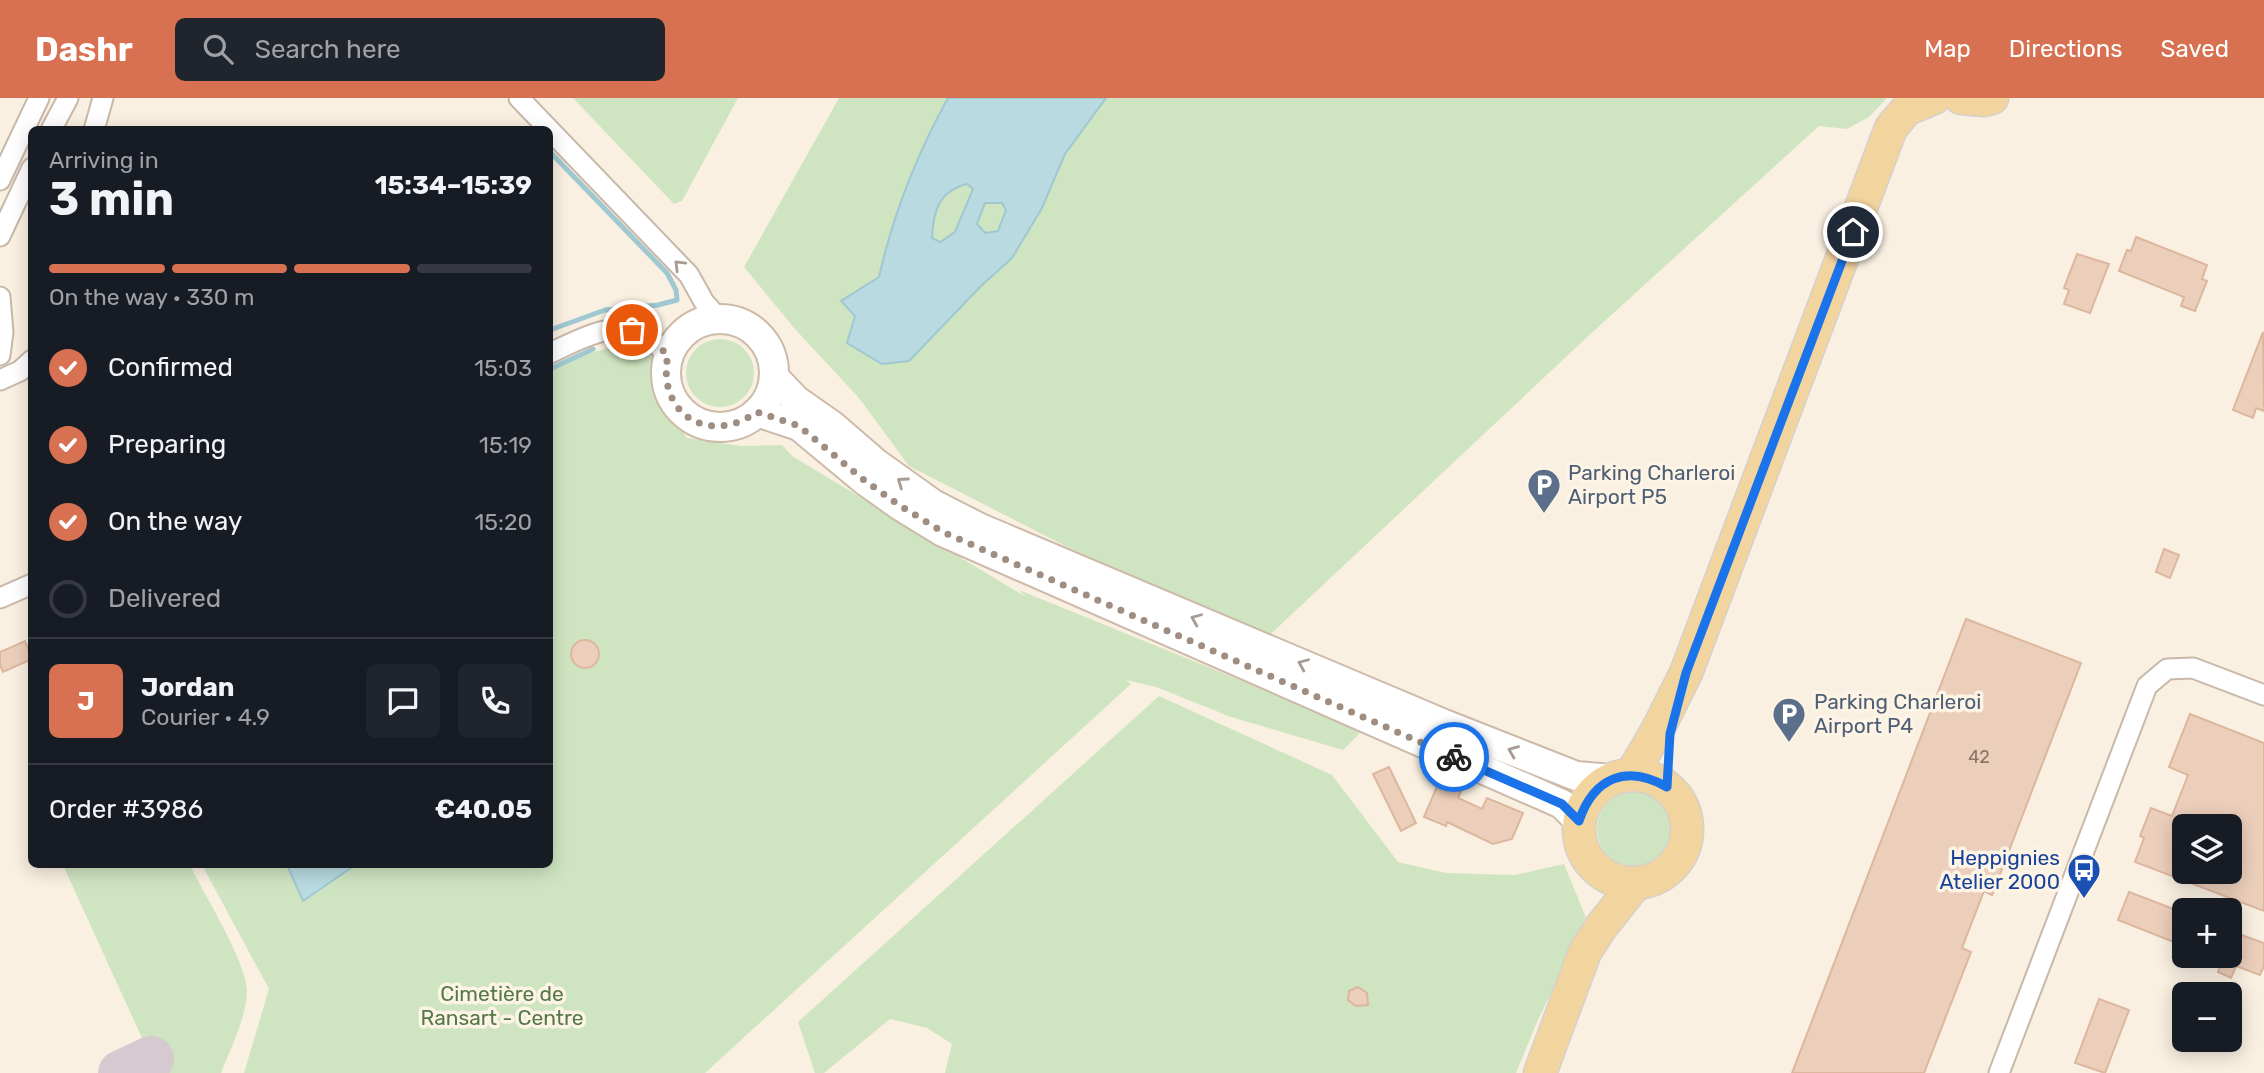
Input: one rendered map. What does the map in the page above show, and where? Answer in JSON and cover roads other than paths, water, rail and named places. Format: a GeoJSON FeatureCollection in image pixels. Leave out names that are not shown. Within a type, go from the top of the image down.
{"type":"FeatureCollection","features":[{"type":"Feature","properties":{"kind":"main road"},"geometry":{"type":"LineString","coordinates":[[1961,98],[1992,98]]}},
{"type":"Feature","properties":{"kind":"main road"},"geometry":{"type":"LineString","coordinates":[[1621,777],[1657,732],[1686,673],[1891,128],[1917,102]]}},
{"type":"Feature","properties":{"kind":"main road"},"geometry":{"type":"LineString","coordinates":[[1667,787],[1670,734],[1686,673]]}},
{"type":"Feature","properties":{"kind":"main road"},"geometry":{"type":"LineString","coordinates":[[1540,1073],[1585,952],[1595,894],[1591,864],[1579,839],[1579,821],[1585,803],[1597,788],[1621,777],[1651,778],[1667,787],[1679,801],[1686,818],[1687,837],[1681,854],[1670,869],[1654,879],[1636,883],[1612,878],[1591,864]]}},
{"type":"Feature","properties":{"kind":"main road"},"geometry":{"type":"LineString","coordinates":[[1585,952],[1636,883]]}},
{"type":"Feature","properties":{"kind":"street"},"geometry":{"type":"LineString","coordinates":[[0,180],[39,98]]}},
{"type":"Feature","properties":{"kind":"street"},"geometry":{"type":"LineString","coordinates":[[53,126],[68,98]]}},
{"type":"Feature","properties":{"kind":"street"},"geometry":{"type":"LineString","coordinates":[[95,126],[103,98]]}},
{"type":"Feature","properties":{"kind":"street"},"geometry":{"type":"LineString","coordinates":[[519,98],[546,126]]}},
{"type":"Feature","properties":{"kind":"street"},"geometry":{"type":"LineString","coordinates":[[553,133],[690,275],[704,302],[719,319]]}},
{"type":"Feature","properties":{"kind":"street"},"geometry":{"type":"LineString","coordinates":[[0,236],[28,176]]}},
{"type":"Feature","properties":{"kind":"street"},"geometry":{"type":"LineString","coordinates":[[0,298],[4,332],[0,355]]}},
{"type":"Feature","properties":{"kind":"street"},"geometry":{"type":"LineString","coordinates":[[719,319],[744,325],[763,341],[773,364],[774,377],[771,390],[757,412],[732,426],[718,427],[703,425],[679,409],[668,390],[665,369],[668,355],[676,340],[703,321],[719,319]]}},
{"type":"Feature","properties":{"kind":"street"},"geometry":{"type":"LineString","coordinates":[[553,351],[607,330],[622,329],[642,334],[668,355]]}},
{"type":"Feature","properties":{"kind":"street"},"geometry":{"type":"LineString","coordinates":[[0,380],[26,366]]}},
{"type":"Feature","properties":{"kind":"street"},"geometry":{"type":"LineString","coordinates":[[774,377],[796,400],[833,426],[877,464],[933,504],[980,528],[1444,724],[1576,776],[1621,777]]}},
{"type":"Feature","properties":{"kind":"street"},"geometry":{"type":"LineString","coordinates":[[757,412],[799,426],[864,480],[943,532],[1562,804],[1579,821]]}},
{"type":"Feature","properties":{"kind":"street"},"geometry":{"type":"LineString","coordinates":[[0,598],[28,586]]}},
{"type":"Feature","properties":{"kind":"street"},"geometry":{"type":"LineString","coordinates":[[1999,1073],[2147,686],[2167,669],[2193,668],[2264,695]]}},
{"type":"Feature","properties":{"kind":"water"},"geometry":{"type":"Polygon","coordinates":[[[948,98],[1106,98],[1065,154],[1042,208],[1012,258],[981,286],[909,361],[882,364],[847,343],[855,316],[841,301],[879,277],[899,208],[948,98]],[[967,184],[950,192],[939,204],[932,238],[940,242],[955,232],[973,189],[967,184]],[[985,203],[977,224],[985,233],[998,231],[1006,210],[1002,203],[985,203]]]}},
{"type":"Feature","properties":{"kind":"water"},"geometry":{"type":"Polygon","coordinates":[[[288,868],[351,868],[303,901],[288,868]]]}},
{"type":"Feature","properties":{"kind":"waterway"},"geometry":{"type":"LineString","coordinates":[[553,155],[667,273],[676,290],[677,300],[658,305],[605,310],[553,329]]}},
{"type":"Feature","properties":{"kind":"waterway"},"geometry":{"type":"LineString","coordinates":[[553,368],[593,349]]}},
{"type":"Feature","properties":{"kind":"place","name":"Parking Charleroi Airport P5"},"geometry":{"type":"Point","coordinates":[1544,515]}},
{"type":"Feature","properties":{"kind":"place","name":"Parking Charleroi Airport P4"},"geometry":{"type":"Point","coordinates":[1789,744]}},
{"type":"Feature","properties":{"kind":"place","name":"Heppignies Atelier 2000"},"geometry":{"type":"Point","coordinates":[2084,900]}},
{"type":"Feature","properties":{"kind":"park label","name":"Cimetière de Ransart - Centre"},"geometry":{"type":"Point","coordinates":[502,1006]}}]}
